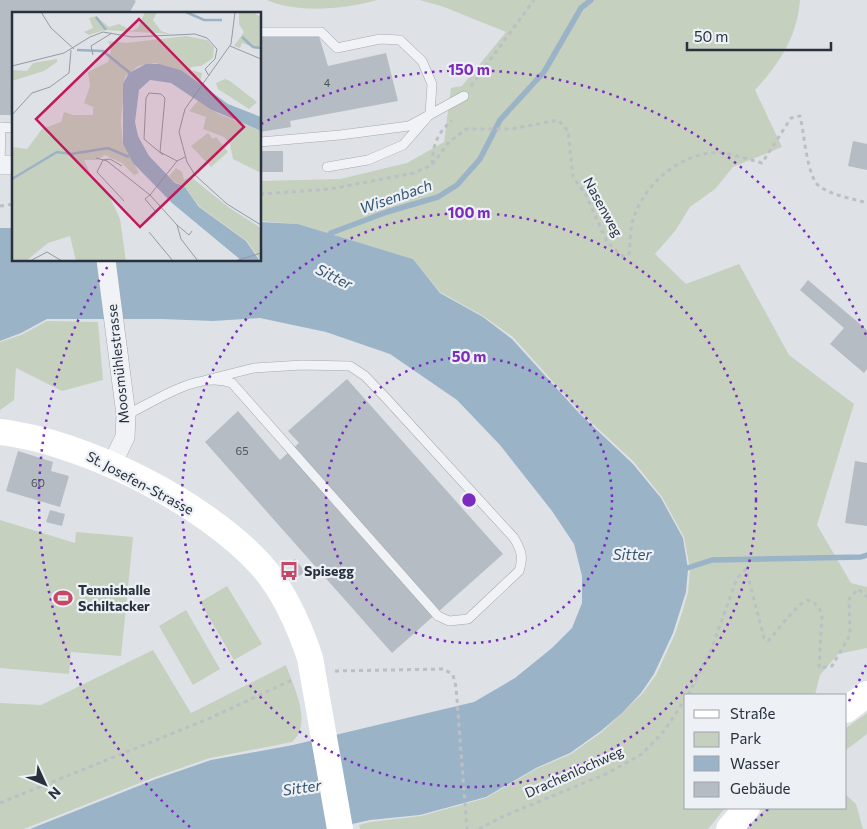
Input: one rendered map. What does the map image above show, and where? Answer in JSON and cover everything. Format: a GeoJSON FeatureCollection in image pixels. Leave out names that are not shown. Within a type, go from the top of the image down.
{"type":"FeatureCollection","features":[{"type":"Feature","properties":{"kind":"street","name":"Moosmühlestrasse"},"geometry":{"type":"LineString","coordinates":[[106,261],[126,415],[125,437],[111,466]]}},
{"type":"Feature","properties":{"kind":"street","name":"St. Josefen-Strasse"},"geometry":{"type":"LineString","coordinates":[[0,432],[47,440],[111,466],[152,486],[210,521],[238,541],[256,560],[286,601],[302,634],[314,676],[340,829]]}},
{"type":"Feature","properties":{"kind":"street"},"geometry":{"type":"LineString","coordinates":[[847,709],[867,694]]}},
{"type":"Feature","properties":{"kind":"street"},"geometry":{"type":"LineString","coordinates":[[729,829],[746,809]]}},
{"type":"Feature","properties":{"kind":"lane"},"geometry":{"type":"LineString","coordinates":[[261,32],[321,32],[337,48],[380,39],[400,40],[422,61],[432,84],[430,114],[403,145],[368,160],[327,167]]}},
{"type":"Feature","properties":{"kind":"lane"},"geometry":{"type":"LineString","coordinates":[[261,142],[340,135],[409,126],[464,96]]}},
{"type":"Feature","properties":{"kind":"lane"},"geometry":{"type":"LineString","coordinates":[[0,165],[1,127],[12,128]]}},
{"type":"Feature","properties":{"kind":"lane"},"geometry":{"type":"LineString","coordinates":[[126,415],[192,384],[206,380],[254,368],[302,364],[350,366],[372,383],[514,538],[522,550],[523,562],[519,571],[468,619],[449,621],[438,616],[270,428],[239,389],[223,379],[206,380]]}},
{"type":"Feature","properties":{"kind":"path"},"geometry":{"type":"LineString","coordinates":[[464,96],[534,0]]}},
{"type":"Feature","properties":{"kind":"path"},"geometry":{"type":"LineString","coordinates":[[473,90],[474,82]]}},
{"type":"Feature","properties":{"kind":"path","name":"Nasenweg"},"geometry":{"type":"LineString","coordinates":[[466,129],[511,129],[558,120],[568,131],[573,177],[586,195],[608,242],[622,256],[629,254],[633,220],[650,189],[667,170],[678,163],[710,153],[726,153],[762,163],[791,118],[800,116],[811,176],[814,180],[824,188],[844,197],[867,203]]}},
{"type":"Feature","properties":{"kind":"path"},"geometry":{"type":"LineString","coordinates":[[432,165],[433,144],[442,129],[455,117]]}},
{"type":"Feature","properties":{"kind":"path"},"geometry":{"type":"LineString","coordinates":[[688,694],[711,650],[737,578],[742,570],[746,568],[764,638],[768,642],[788,620],[797,606],[807,600],[815,602],[820,608],[822,615],[819,668],[832,666],[850,635],[849,600],[858,589],[867,597]]}},
{"type":"Feature","properties":{"kind":"path"},"geometry":{"type":"LineString","coordinates":[[0,803],[314,676],[444,669],[453,676],[456,687],[467,828]]}},
{"type":"Feature","properties":{"kind":"path","name":"Drachenlochweg"},"geometry":{"type":"LineString","coordinates":[[479,829],[504,816],[608,773],[642,754],[664,731],[684,701]]}},
{"type":"Feature","properties":{"kind":"green space"},"geometry":{"type":"Polygon","coordinates":[[[267,0],[377,0],[337,8],[307,9],[267,0]]]}},
{"type":"Feature","properties":{"kind":"green space"},"geometry":{"type":"Polygon","coordinates":[[[420,0],[800,0],[795,26],[786,49],[755,90],[782,147],[733,167],[715,189],[690,207],[675,231],[655,254],[686,284],[739,264],[789,355],[854,404],[817,525],[851,583],[867,587],[867,648],[838,654],[820,675],[815,694],[684,694],[684,809],[724,809],[708,829],[360,829],[359,825],[370,822],[421,816],[486,798],[536,769],[571,754],[602,732],[642,694],[656,675],[675,634],[688,592],[690,569],[684,537],[662,497],[634,462],[580,412],[513,337],[483,316],[440,292],[413,259],[298,224],[261,221],[261,181],[340,179],[407,163],[444,142],[451,88],[462,86],[506,32],[444,7],[420,0]]]}},
{"type":"Feature","properties":{"kind":"green space"},"geometry":{"type":"Polygon","coordinates":[[[47,321],[98,322],[103,380],[62,391],[16,368],[14,400],[0,410],[0,342],[21,335],[47,321]]]}},
{"type":"Feature","properties":{"kind":"green space","name":"Tennishalle Schiltacker"},"geometry":{"type":"Polygon","coordinates":[[[0,520],[75,543],[76,532],[133,537],[121,656],[71,652],[69,674],[0,668],[0,520]]]}},
{"type":"Feature","properties":{"kind":"green space"},"geometry":{"type":"Polygon","coordinates":[[[227,586],[262,644],[234,660],[200,602],[227,586]]]}},
{"type":"Feature","properties":{"kind":"green space"},"geometry":{"type":"Polygon","coordinates":[[[186,610],[220,669],[193,685],[159,626],[186,610]]]}},
{"type":"Feature","properties":{"kind":"green space"},"geometry":{"type":"Polygon","coordinates":[[[153,650],[191,713],[286,665],[300,705],[301,725],[298,734],[292,742],[210,758],[155,777],[24,829],[0,829],[0,703],[41,705],[153,650]]]}},
{"type":"Feature","properties":{"kind":"green space"},"geometry":{"type":"Polygon","coordinates":[[[867,713],[867,734],[847,749],[847,727],[867,713]]]}},
{"type":"Feature","properties":{"kind":"green space"},"geometry":{"type":"Polygon","coordinates":[[[847,796],[856,804],[863,829],[745,829],[765,809],[847,809],[847,796]]]}},
{"type":"Feature","properties":{"kind":"water","name":"Sitter"},"geometry":{"type":"Polygon","coordinates":[[[261,222],[298,224],[413,259],[440,293],[483,317],[512,339],[579,413],[633,464],[661,498],[683,538],[688,569],[686,592],[673,633],[654,674],[641,693],[601,731],[570,753],[536,768],[486,797],[420,815],[370,820],[330,829],[30,829],[156,779],[211,760],[293,745],[474,702],[515,678],[552,648],[572,628],[582,603],[582,576],[574,544],[552,511],[500,445],[457,400],[390,354],[326,332],[260,318],[213,321],[47,319],[21,333],[0,341],[0,228],[12,228],[12,261],[261,261],[261,222]]]}},
{"type":"Feature","properties":{"kind":"building"},"geometry":{"type":"Polygon","coordinates":[[[0,0],[136,1],[130,12],[12,12],[12,115],[0,115],[0,0]]]}},
{"type":"Feature","properties":{"kind":"building"},"geometry":{"type":"Polygon","coordinates":[[[261,36],[319,36],[328,66],[386,53],[398,101],[290,121],[291,127],[261,132],[261,36]]]}},
{"type":"Feature","properties":{"kind":"building"},"geometry":{"type":"Polygon","coordinates":[[[853,141],[867,144],[867,170],[848,166],[853,141]]]}},
{"type":"Feature","properties":{"kind":"building"},"geometry":{"type":"Polygon","coordinates":[[[261,151],[283,151],[283,172],[261,172],[261,151]]]}},
{"type":"Feature","properties":{"kind":"building"},"geometry":{"type":"Polygon","coordinates":[[[808,280],[867,330],[867,369],[864,373],[830,344],[844,328],[800,290],[808,280]]]}},
{"type":"Feature","properties":{"kind":"building"},"geometry":{"type":"Polygon","coordinates":[[[347,379],[503,554],[392,653],[205,442],[238,411],[280,460],[299,443],[288,431],[347,379]]]}},
{"type":"Feature","properties":{"kind":"building"},"geometry":{"type":"Polygon","coordinates":[[[18,451],[53,462],[51,471],[69,476],[60,507],[6,491],[18,451]]]}},
{"type":"Feature","properties":{"kind":"building"},"geometry":{"type":"Polygon","coordinates":[[[855,461],[867,463],[867,526],[845,523],[855,461]]]}},
{"type":"Feature","properties":{"kind":"building"},"geometry":{"type":"Polygon","coordinates":[[[50,510],[65,514],[62,526],[46,522],[50,510]]]}},
{"type":"Feature","properties":{"kind":"building"},"geometry":{"type":"Polygon","coordinates":[[[295,559],[305,572],[299,576],[289,563],[295,559]]]}},
{"type":"Feature","properties":{"kind":"waterway","name":"Wisenbach"},"geometry":{"type":"LineString","coordinates":[[326,238],[331,233],[387,212],[438,197],[457,185],[480,159],[500,120],[544,72],[581,8],[591,0]]}},
{"type":"Feature","properties":{"kind":"waterway"},"geometry":{"type":"LineString","coordinates":[[681,570],[712,560],[861,557],[867,555]]}},
{"type":"Feature","properties":{"kind":"place","name":"Spisegg"},"geometry":{"type":"Point","coordinates":[289,571]}},
{"type":"Feature","properties":{"kind":"place","name":"Tennishalle Schiltacker"},"geometry":{"type":"Point","coordinates":[63,598]}}]}
